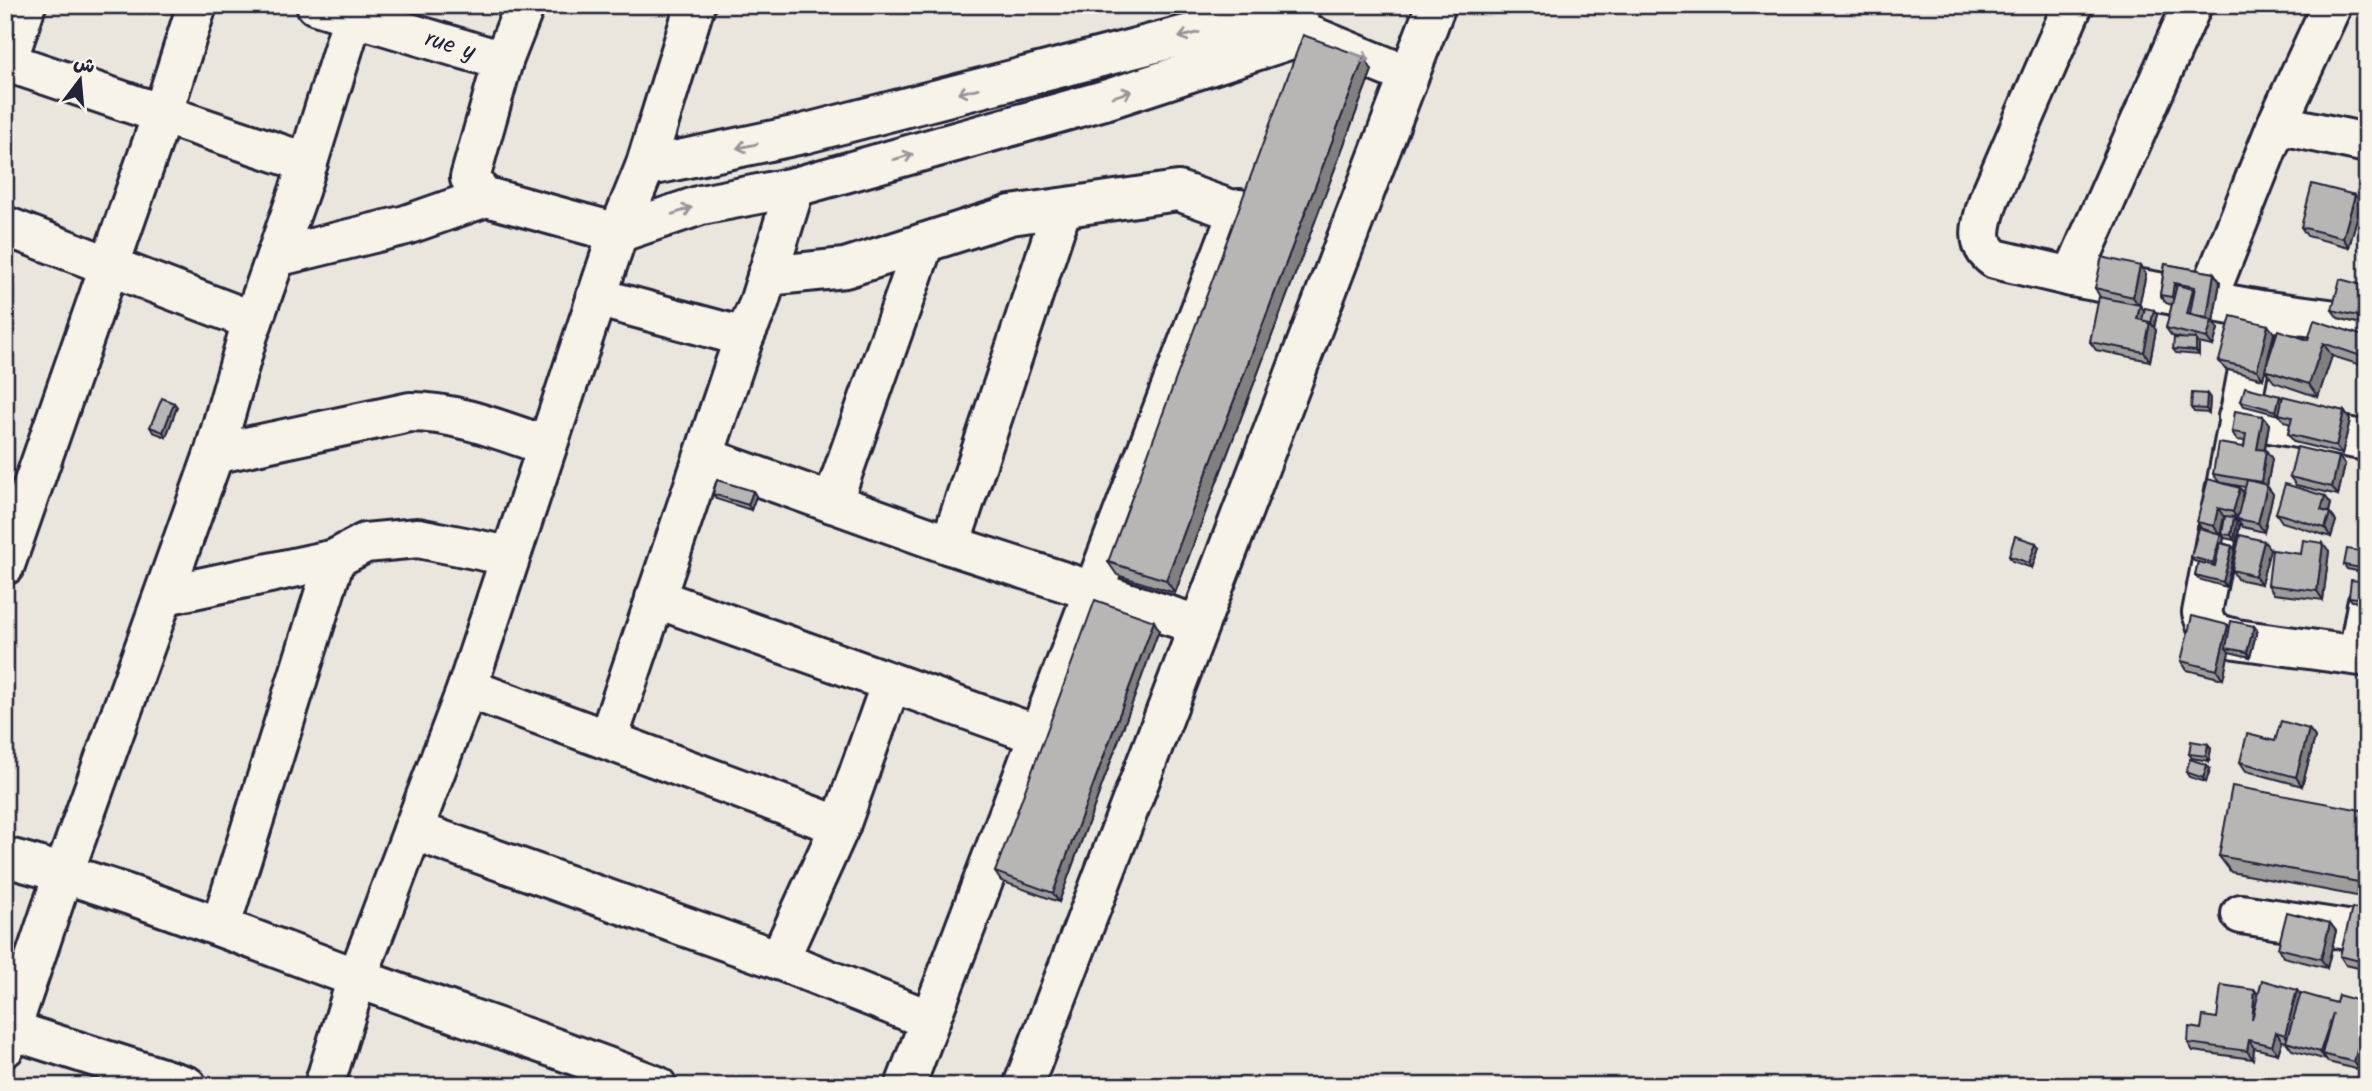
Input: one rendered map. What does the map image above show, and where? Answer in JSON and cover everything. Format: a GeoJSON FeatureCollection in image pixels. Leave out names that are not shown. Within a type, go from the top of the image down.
{"type":"FeatureCollection","features":[{"type":"Feature","properties":{"kind":"street"},"geometry":{"type":"LineString","coordinates":[[26,5],[6,65],[308,163]]}},
{"type":"Feature","properties":{"kind":"street"},"geometry":{"type":"LineString","coordinates":[[5,565],[162,115],[197,5]]}},
{"type":"Feature","properties":{"kind":"street","name":"rue y"},"geometry":{"type":"LineString","coordinates":[[316,5],[503,61]]}},
{"type":"Feature","properties":{"kind":"street"},"geometry":{"type":"LineString","coordinates":[[486,197],[470,178],[503,61],[525,5]]}},
{"type":"Feature","properties":{"kind":"street"},"geometry":{"type":"LineString","coordinates":[[324,1086],[357,978],[467,688],[596,297],[645,167],[695,5]]}},
{"type":"Feature","properties":{"kind":"street"},"geometry":{"type":"LineString","coordinates":[[1023,1086],[1407,75],[1436,5]]}},
{"type":"Feature","properties":{"kind":"street"},"geometry":{"type":"LineString","coordinates":[[2073,5],[1989,200],[1981,225],[1981,242],[1987,254],[1996,259],[2072,276],[2260,310],[2367,324]]}},
{"type":"Feature","properties":{"kind":"street"},"geometry":{"type":"LineString","coordinates":[[2072,276],[2192,5]]}},
{"type":"Feature","properties":{"kind":"street"},"geometry":{"type":"LineString","coordinates":[[2207,300],[2277,124],[2332,5]]}},
{"type":"Feature","properties":{"kind":"street"},"geometry":{"type":"LineString","coordinates":[[169,1083],[8,1039],[64,872],[166,595],[214,454],[253,321],[308,163],[353,16]]}},
{"type":"Feature","properties":{"kind":"street"},"geometry":{"type":"LineString","coordinates":[[645,167],[1308,20],[1407,75]]}},
{"type":"Feature","properties":{"kind":"street"},"geometry":{"type":"LineString","coordinates":[[1293,72],[1308,20]]}},
{"type":"Feature","properties":{"kind":"street"},"geometry":{"type":"LineString","coordinates":[[276,257],[406,225],[486,197],[618,233],[701,205],[795,187],[1108,99],[1308,20]]}},
{"type":"Feature","properties":{"kind":"street"},"geometry":{"type":"LineString","coordinates":[[2277,124],[2367,143]]}},
{"type":"Feature","properties":{"kind":"street"},"geometry":{"type":"LineString","coordinates":[[905,1086],[1253,174]]}},
{"type":"Feature","properties":{"kind":"street"},"geometry":{"type":"LineString","coordinates":[[608,739],[795,187]]}},
{"type":"Feature","properties":{"kind":"street"},"geometry":{"type":"LineString","coordinates":[[767,276],[845,268],[1011,215],[1178,191],[1238,212]]}},
{"type":"Feature","properties":{"kind":"street"},"geometry":{"type":"LineString","coordinates":[[950,545],[1062,208]]}},
{"type":"Feature","properties":{"kind":"street"},"geometry":{"type":"LineString","coordinates":[[5,226],[253,321]]}},
{"type":"Feature","properties":{"kind":"street"},"geometry":{"type":"LineString","coordinates":[[832,503],[924,243]]}},
{"type":"Feature","properties":{"kind":"street"},"geometry":{"type":"LineString","coordinates":[[596,297],[744,337]]}},
{"type":"Feature","properties":{"kind":"street"},"geometry":{"type":"LineString","coordinates":[[2260,310],[2202,613],[2208,632],[2247,641],[2362,656],[2367,605]]}},
{"type":"Feature","properties":{"kind":"street"},"geometry":{"type":"LineString","coordinates":[[214,454],[410,412],[435,412],[464,418],[547,446]]}},
{"type":"Feature","properties":{"kind":"street"},"geometry":{"type":"LineString","coordinates":[[2238,416],[2367,441]]}},
{"type":"Feature","properties":{"kind":"street"},"geometry":{"type":"LineString","coordinates":[[705,457],[950,545],[1198,625]]}},
{"type":"Feature","properties":{"kind":"street"},"geometry":{"type":"LineString","coordinates":[[166,595],[335,559],[365,543],[418,538],[510,556]]}},
{"type":"Feature","properties":{"kind":"street"},"geometry":{"type":"LineString","coordinates":[[221,925],[335,559]]}},
{"type":"Feature","properties":{"kind":"street"},"geometry":{"type":"LineString","coordinates":[[655,598],[1038,735]]}},
{"type":"Feature","properties":{"kind":"street"},"geometry":{"type":"LineString","coordinates":[[779,960],[839,826],[891,682]]}},
{"type":"Feature","properties":{"kind":"street"},"geometry":{"type":"LineString","coordinates":[[467,688],[839,826]]}},
{"type":"Feature","properties":{"kind":"street"},"geometry":{"type":"LineString","coordinates":[[413,830],[779,960],[930,1020]]}},
{"type":"Feature","properties":{"kind":"street"},"geometry":{"type":"LineString","coordinates":[[5,856],[64,872],[221,925],[357,978],[657,1086]]}},
{"type":"Feature","properties":{"kind":"street"},"geometry":{"type":"LineString","coordinates":[[2241,914],[2367,933]]}},
{"type":"Feature","properties":{"kind":"building"},"geometry":{"type":"Polygon","coordinates":[[[1303,35],[1364,57],[1166,580],[1108,562],[1303,35]]]}},
{"type":"Feature","properties":{"kind":"building"},"geometry":{"type":"Polygon","coordinates":[[[2312,184],[2355,195],[2343,238],[2301,227],[2312,184]]]}},
{"type":"Feature","properties":{"kind":"building"},"geometry":{"type":"Polygon","coordinates":[[[2367,205],[2367,252],[2362,252],[2367,205]]]}},
{"type":"Feature","properties":{"kind":"building"},"geometry":{"type":"Polygon","coordinates":[[[2102,257],[2140,266],[2133,297],[2095,288],[2102,257]]]}},
{"type":"Feature","properties":{"kind":"building"},"geometry":{"type":"Polygon","coordinates":[[[2165,264],[2214,273],[2207,317],[2190,314],[2195,287],[2174,283],[2172,297],[2160,295],[2165,264]]]}},
{"type":"Feature","properties":{"kind":"building"},"geometry":{"type":"Polygon","coordinates":[[[2340,279],[2366,286],[2358,316],[2332,310],[2340,279]]]}},
{"type":"Feature","properties":{"kind":"building"},"geometry":{"type":"Polygon","coordinates":[[[2177,285],[2193,289],[2187,314],[2212,320],[2207,338],[2166,328],[2177,285]]]}},
{"type":"Feature","properties":{"kind":"building"},"geometry":{"type":"Polygon","coordinates":[[[2099,297],[2140,305],[2137,319],[2150,322],[2144,352],[2090,342],[2099,297]]]}},
{"type":"Feature","properties":{"kind":"building"},"geometry":{"type":"Polygon","coordinates":[[[2145,308],[2154,310],[2151,323],[2142,320],[2145,308]]]}},
{"type":"Feature","properties":{"kind":"building"},"geometry":{"type":"Polygon","coordinates":[[[2231,316],[2268,325],[2257,370],[2219,361],[2231,316]]]}},
{"type":"Feature","properties":{"kind":"building"},"geometry":{"type":"Polygon","coordinates":[[[2314,320],[2367,337],[2364,357],[2323,343],[2309,384],[2265,370],[2278,330],[2308,340],[2314,320]]]}},
{"type":"Feature","properties":{"kind":"building"},"geometry":{"type":"Polygon","coordinates":[[[2174,338],[2196,339],[2196,351],[2173,349],[2174,338]]]}},
{"type":"Feature","properties":{"kind":"building"},"geometry":{"type":"Polygon","coordinates":[[[2245,387],[2280,396],[2276,411],[2241,401],[2245,387]]]}},
{"type":"Feature","properties":{"kind":"building"},"geometry":{"type":"Polygon","coordinates":[[[2192,393],[2207,394],[2206,409],[2191,408],[2192,393]]]}},
{"type":"Feature","properties":{"kind":"building"},"geometry":{"type":"Polygon","coordinates":[[[2283,396],[2344,411],[2336,446],[2288,434],[2292,417],[2279,414],[2283,396]]]}},
{"type":"Feature","properties":{"kind":"building"},"geometry":{"type":"Polygon","coordinates":[[[162,398],[174,403],[163,432],[150,427],[162,398]]]}},
{"type":"Feature","properties":{"kind":"building"},"geometry":{"type":"Polygon","coordinates":[[[2235,411],[2263,416],[2257,449],[2266,450],[2261,482],[2213,474],[2218,443],[2244,447],[2246,434],[2232,432],[2235,411]]]}},
{"type":"Feature","properties":{"kind":"building"},"geometry":{"type":"Polygon","coordinates":[[[2297,447],[2339,457],[2332,487],[2290,477],[2297,447]]]}},
{"type":"Feature","properties":{"kind":"building"},"geometry":{"type":"Polygon","coordinates":[[[2367,473],[2367,488],[2362,487],[2367,473]]]}},
{"type":"Feature","properties":{"kind":"building"},"geometry":{"type":"Polygon","coordinates":[[[2208,479],[2240,488],[2233,512],[2218,508],[2214,526],[2197,522],[2208,479]]]}},
{"type":"Feature","properties":{"kind":"building"},"geometry":{"type":"Polygon","coordinates":[[[717,480],[753,491],[748,505],[713,494],[717,480]]]}},
{"type":"Feature","properties":{"kind":"building"},"geometry":{"type":"Polygon","coordinates":[[[2247,480],[2267,485],[2258,523],[2237,519],[2247,480]]]}},
{"type":"Feature","properties":{"kind":"building"},"geometry":{"type":"Polygon","coordinates":[[[2285,484],[2325,496],[2321,510],[2330,513],[2325,528],[2276,513],[2285,484]]]}},
{"type":"Feature","properties":{"kind":"building"},"geometry":{"type":"Polygon","coordinates":[[[2225,516],[2234,517],[2231,535],[2222,534],[2225,516]]]}},
{"type":"Feature","properties":{"kind":"building"},"geometry":{"type":"Polygon","coordinates":[[[2199,528],[2221,534],[2213,563],[2191,557],[2199,528]]]}},
{"type":"Feature","properties":{"kind":"building"},"geometry":{"type":"Polygon","coordinates":[[[2240,535],[2264,541],[2255,576],[2232,570],[2240,535]]]}},
{"type":"Feature","properties":{"kind":"building"},"geometry":{"type":"Polygon","coordinates":[[[2015,536],[2036,543],[2029,563],[2009,556],[2015,536]]]}},
{"type":"Feature","properties":{"kind":"building"},"geometry":{"type":"Polygon","coordinates":[[[2303,540],[2323,543],[2317,591],[2268,585],[2272,550],[2301,554],[2303,540]]]}},
{"type":"Feature","properties":{"kind":"building"},"geometry":{"type":"Polygon","coordinates":[[[2220,543],[2232,546],[2223,582],[2195,575],[2198,562],[2215,566],[2220,543]]]}},
{"type":"Feature","properties":{"kind":"building"},"geometry":{"type":"Polygon","coordinates":[[[2347,549],[2367,552],[2367,569],[2344,565],[2347,549]]]}},
{"type":"Feature","properties":{"kind":"building"},"geometry":{"type":"Polygon","coordinates":[[[2351,580],[2367,582],[2364,593],[2366,599],[2349,597],[2351,580]]]}},
{"type":"Feature","properties":{"kind":"building"},"geometry":{"type":"Polygon","coordinates":[[[1095,600],[1154,621],[1053,893],[995,872],[1095,600]]]}},
{"type":"Feature","properties":{"kind":"building"},"geometry":{"type":"Polygon","coordinates":[[[2192,616],[2228,625],[2217,670],[2181,661],[2192,616]]]}},
{"type":"Feature","properties":{"kind":"building"},"geometry":{"type":"Polygon","coordinates":[[[2231,621],[2254,626],[2247,652],[2226,648],[2231,621]]]}},
{"type":"Feature","properties":{"kind":"building"},"geometry":{"type":"Polygon","coordinates":[[[2281,721],[2309,729],[2296,777],[2240,762],[2247,734],[2275,741],[2281,721]]]}},
{"type":"Feature","properties":{"kind":"building"},"geometry":{"type":"Polygon","coordinates":[[[2191,741],[2208,744],[2206,756],[2189,754],[2191,741]]]}},
{"type":"Feature","properties":{"kind":"building"},"geometry":{"type":"Polygon","coordinates":[[[2190,759],[2207,765],[2203,778],[2186,772],[2190,759]]]}},
{"type":"Feature","properties":{"kind":"building"},"geometry":{"type":"Polygon","coordinates":[[[2232,786],[2367,811],[2367,869],[2364,883],[2219,856],[2232,786]]]}},
{"type":"Feature","properties":{"kind":"building"},"geometry":{"type":"Polygon","coordinates":[[[2352,908],[2367,911],[2367,963],[2340,956],[2352,908]]]}},
{"type":"Feature","properties":{"kind":"building"},"geometry":{"type":"Polygon","coordinates":[[[2287,912],[2330,923],[2321,959],[2278,948],[2287,912]]]}},
{"type":"Feature","properties":{"kind":"building"},"geometry":{"type":"Polygon","coordinates":[[[2262,980],[2297,990],[2285,1035],[2276,1032],[2272,1046],[2249,1040],[2247,1051],[2188,1043],[2189,1027],[2201,1029],[2203,1016],[2217,1018],[2221,985],[2255,990],[2252,1020],[2262,980]]]}},
{"type":"Feature","properties":{"kind":"building"},"geometry":{"type":"Polygon","coordinates":[[[2301,993],[2336,1003],[2338,995],[2367,1003],[2354,1062],[2322,1054],[2333,1013],[2320,1052],[2286,1042],[2301,993]]]}}]}
